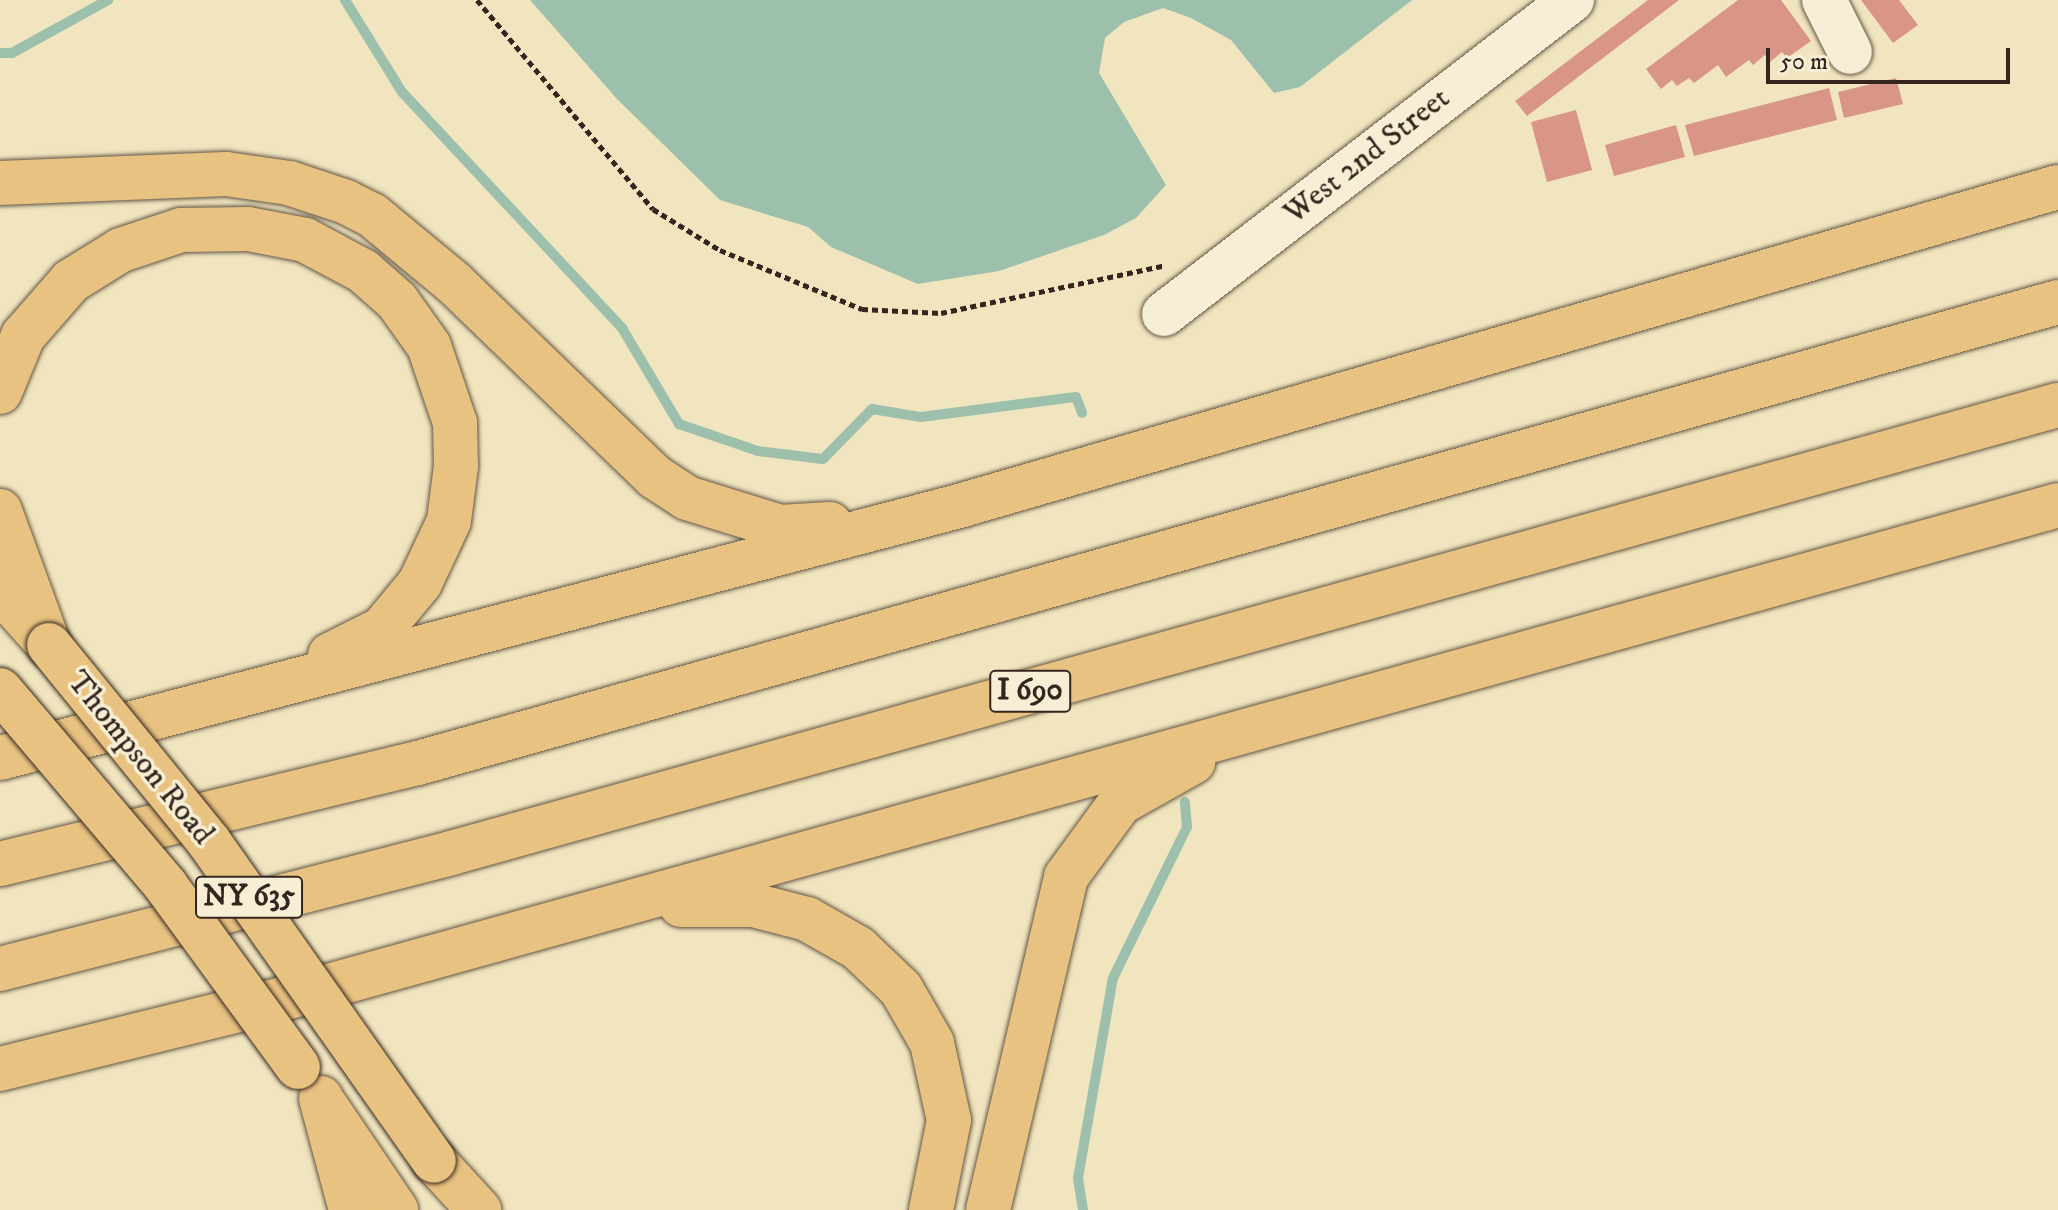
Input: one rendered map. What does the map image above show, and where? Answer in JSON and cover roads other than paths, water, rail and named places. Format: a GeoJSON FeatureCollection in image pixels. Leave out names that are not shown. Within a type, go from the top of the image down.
{"type":"FeatureCollection","features":[{"type":"Feature","properties":{"kind":"main road"},"geometry":{"type":"LineString","coordinates":[[0,183],[226,174],[289,183],[332,197],[372,215],[453,282],[655,477],[687,498],[780,527],[959,506]]}},
{"type":"Feature","properties":{"kind":"main road"},"geometry":{"type":"LineString","coordinates":[[0,758],[959,506],[2058,187]]}},
{"type":"Feature","properties":{"kind":"main road"},"geometry":{"type":"LineString","coordinates":[[1930,223],[2058,199]]}},
{"type":"Feature","properties":{"kind":"main road"},"geometry":{"type":"LineString","coordinates":[[0,392],[23,336],[71,281],[121,250],[181,230],[248,229],[305,240],[363,271],[397,301],[429,346],[455,423],[449,521],[420,583],[382,629],[264,690]]}},
{"type":"Feature","properties":{"kind":"main road"},"geometry":{"type":"LineString","coordinates":[[0,864],[418,763],[2058,302]]}},
{"type":"Feature","properties":{"kind":"main road","name":"I 690"},"geometry":{"type":"LineString","coordinates":[[0,969],[466,848],[2058,405]]}},
{"type":"Feature","properties":{"kind":"main road"},"geometry":{"type":"LineString","coordinates":[[0,1093],[21,1065],[552,924],[1344,701],[2058,505]]}},
{"type":"Feature","properties":{"kind":"main road"},"geometry":{"type":"LineString","coordinates":[[0,511],[49,645]]}},
{"type":"Feature","properties":{"kind":"main road","name":"Thompson Road"},"geometry":{"type":"LineString","coordinates":[[0,590],[49,645],[209,842],[434,1161],[461,1210]]}},
{"type":"Feature","properties":{"kind":"main road","name":"Thompson Road"},"geometry":{"type":"LineString","coordinates":[[0,690],[166,886],[310,1083],[396,1210]]}},
{"type":"Feature","properties":{"kind":"main road"},"geometry":{"type":"LineString","coordinates":[[988,1210],[1054,915],[1066,877],[1098,828],[1120,803],[1177,768],[1344,701]]}},
{"type":"Feature","properties":{"kind":"main road"},"geometry":{"type":"LineString","coordinates":[[552,924],[706,901],[753,905],[807,919],[858,948],[901,989],[932,1043],[949,1120],[931,1210]]}},
{"type":"Feature","properties":{"kind":"main road"},"geometry":{"type":"LineString","coordinates":[[310,1083],[351,1210]]}},
{"type":"Feature","properties":{"kind":"main road"},"geometry":{"type":"LineString","coordinates":[[434,1161],[479,1210]]}},
{"type":"Feature","properties":{"kind":"street","name":"West 2nd Street"},"geometry":{"type":"LineString","coordinates":[[1164,314],[1572,0]]}},
{"type":"Feature","properties":{"kind":"street"},"geometry":{"type":"LineString","coordinates":[[1824,0],[1850,52]]}},
{"type":"Feature","properties":{"kind":"waterway"},"geometry":{"type":"LineString","coordinates":[[0,53],[12,53],[108,0]]}},
{"type":"Feature","properties":{"kind":"waterway"},"geometry":{"type":"LineString","coordinates":[[345,0],[402,92],[622,328],[679,424],[758,451],[823,459],[872,409],[921,417],[1076,397],[1082,413]]}},
{"type":"Feature","properties":{"kind":"waterway"},"geometry":{"type":"LineString","coordinates":[[1083,1210],[1078,1178],[1113,978],[1187,827],[1185,802]]}}]}
